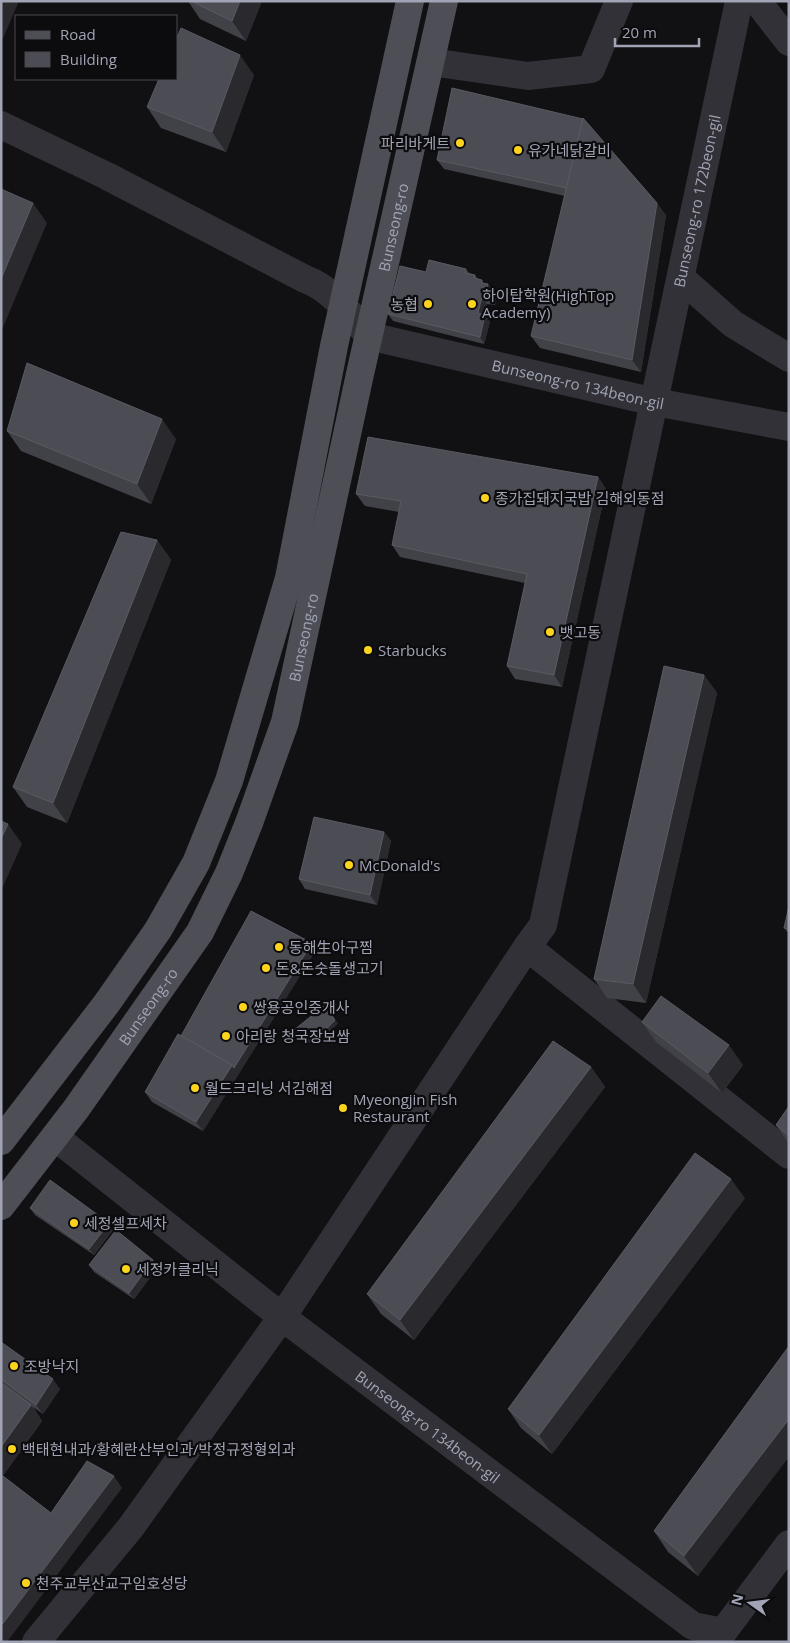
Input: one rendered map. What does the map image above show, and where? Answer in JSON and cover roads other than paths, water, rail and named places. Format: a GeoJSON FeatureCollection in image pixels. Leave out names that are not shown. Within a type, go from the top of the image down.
{"type":"FeatureCollection","features":[{"type":"Feature","properties":{"kind":"main road","name":"Bunseong-ro"},"geometry":{"type":"LineString","coordinates":[[1,1141],[113,995],[158,930],[196,863],[229,781],[289,578],[343,307],[410,1]]}},
{"type":"Feature","properties":{"kind":"main road","name":"Bunseong-ro"},"geometry":{"type":"LineString","coordinates":[[1,1206],[56,1137],[200,932],[229,872],[249,823],[285,722],[444,1]]}},
{"type":"Feature","properties":{"kind":"street"},"geometry":{"type":"LineString","coordinates":[[431,62],[528,76],[591,69],[619,1]]}},
{"type":"Feature","properties":{"kind":"street","name":"Bunseong-ro 172beon-gil"},"geometry":{"type":"LineString","coordinates":[[36,1642],[131,1527],[282,1317],[543,925],[739,1]]}},
{"type":"Feature","properties":{"kind":"street"},"geometry":{"type":"LineString","coordinates":[[757,1],[789,42]]}},
{"type":"Feature","properties":{"kind":"street"},"geometry":{"type":"LineString","coordinates":[[1,125],[107,176],[305,279],[317,283],[343,307],[369,336]]}},
{"type":"Feature","properties":{"kind":"street"},"geometry":{"type":"LineString","coordinates":[[681,278],[733,324],[789,358]]}},
{"type":"Feature","properties":{"kind":"street","name":"Bunseong-ro 134beon-gil"},"geometry":{"type":"LineString","coordinates":[[369,336],[655,402],[789,427]]}},
{"type":"Feature","properties":{"kind":"street"},"geometry":{"type":"LineString","coordinates":[[527,947],[789,1156]]}},
{"type":"Feature","properties":{"kind":"street","name":"Bunseong-ro 134beon-gil"},"geometry":{"type":"LineString","coordinates":[[56,1137],[282,1317],[693,1626],[723,1632],[789,1544]]}},
{"type":"Feature","properties":{"kind":"place","name":"파리바게트"},"geometry":{"type":"Point","coordinates":[460,143]}},
{"type":"Feature","properties":{"kind":"place","name":"유가네닭갈비"},"geometry":{"type":"Point","coordinates":[518,150]}},
{"type":"Feature","properties":{"kind":"place","name":"농협"},"geometry":{"type":"Point","coordinates":[428,304]}},
{"type":"Feature","properties":{"kind":"place","name":"하이탑학원(HighTop Academy)"},"geometry":{"type":"Point","coordinates":[472,304]}},
{"type":"Feature","properties":{"kind":"place","name":"종가집돼지국밥 김해외동점"},"geometry":{"type":"Point","coordinates":[485,498]}},
{"type":"Feature","properties":{"kind":"place","name":"뱃고동"},"geometry":{"type":"Point","coordinates":[550,632]}},
{"type":"Feature","properties":{"kind":"place","name":"Starbucks"},"geometry":{"type":"Point","coordinates":[368,650]}},
{"type":"Feature","properties":{"kind":"place","name":"McDonald's"},"geometry":{"type":"Point","coordinates":[349,865]}},
{"type":"Feature","properties":{"kind":"place","name":"동해生아구찜"},"geometry":{"type":"Point","coordinates":[279,947]}},
{"type":"Feature","properties":{"kind":"place","name":"돈&돈숫돌생고기"},"geometry":{"type":"Point","coordinates":[266,968]}},
{"type":"Feature","properties":{"kind":"place","name":"쌍용공인중개사"},"geometry":{"type":"Point","coordinates":[243,1007]}},
{"type":"Feature","properties":{"kind":"place","name":"아리랑 청국장보쌈"},"geometry":{"type":"Point","coordinates":[226,1036]}},
{"type":"Feature","properties":{"kind":"place","name":"월드크리닝 서김해점"},"geometry":{"type":"Point","coordinates":[195,1088]}},
{"type":"Feature","properties":{"kind":"place","name":"Myeongjin Fish Restaurant"},"geometry":{"type":"Point","coordinates":[343,1108]}},
{"type":"Feature","properties":{"kind":"place","name":"세정셀프세차"},"geometry":{"type":"Point","coordinates":[74,1223]}},
{"type":"Feature","properties":{"kind":"place","name":"세정카클리닉"},"geometry":{"type":"Point","coordinates":[126,1269]}},
{"type":"Feature","properties":{"kind":"place","name":"조방낙지"},"geometry":{"type":"Point","coordinates":[14,1366]}},
{"type":"Feature","properties":{"kind":"place","name":"백태현내과/황혜란산부인과/박정규정형외과"},"geometry":{"type":"Point","coordinates":[12,1449]}},
{"type":"Feature","properties":{"kind":"place","name":"천주교부산교구임호성당"},"geometry":{"type":"Point","coordinates":[26,1583]}}]}
